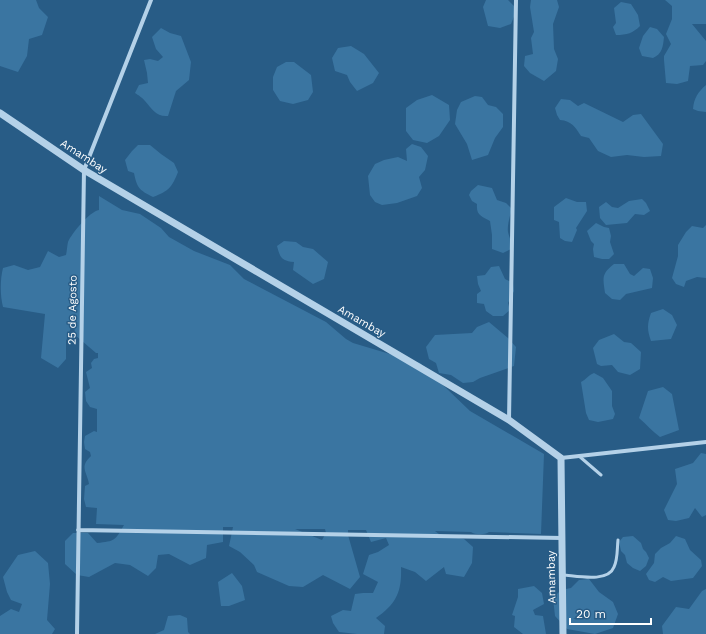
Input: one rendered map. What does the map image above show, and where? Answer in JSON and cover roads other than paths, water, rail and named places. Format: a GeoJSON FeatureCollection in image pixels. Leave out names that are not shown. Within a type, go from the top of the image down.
{"type":"FeatureCollection","features":[{"type":"Feature","properties":{"kind":"street","name":"25 de Agosto"},"geometry":{"type":"LineString","coordinates":[[77,634],[84,170],[151,0]]}},
{"type":"Feature","properties":{"kind":"street"},"geometry":{"type":"LineString","coordinates":[[509,420],[516,0]]}},
{"type":"Feature","properties":{"kind":"street","name":"Amambay"},"geometry":{"type":"LineString","coordinates":[[0,113],[84,170],[509,420],[561,458],[563,634]]}},
{"type":"Feature","properties":{"kind":"street"},"geometry":{"type":"LineString","coordinates":[[561,458],[706,442]]}},
{"type":"Feature","properties":{"kind":"street"},"geometry":{"type":"LineString","coordinates":[[78,530],[562,538]]}},
{"type":"Feature","properties":{"kind":"lane"},"geometry":{"type":"LineString","coordinates":[[579,456],[601,476]]}},
{"type":"Feature","properties":{"kind":"lane"},"geometry":{"type":"LineString","coordinates":[[562,575],[602,577],[610,574],[614,568],[616,560],[618,540]]}}]}
